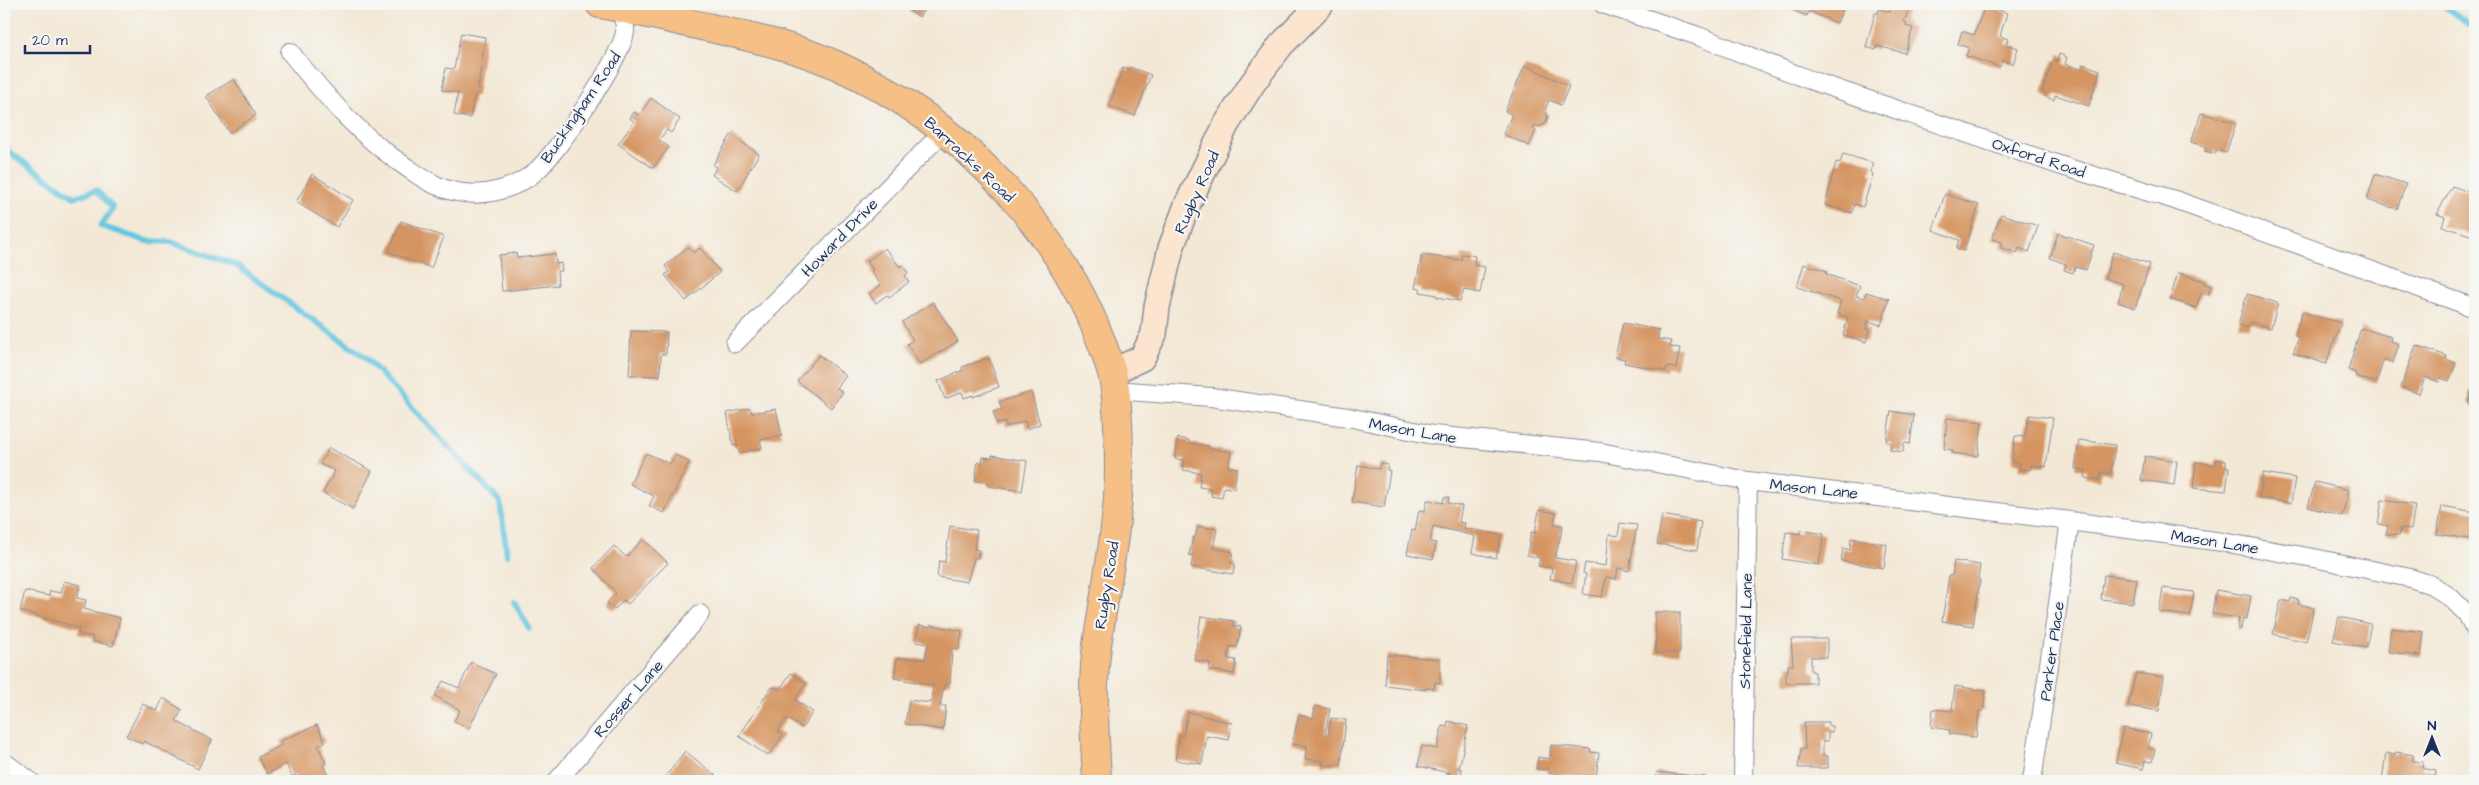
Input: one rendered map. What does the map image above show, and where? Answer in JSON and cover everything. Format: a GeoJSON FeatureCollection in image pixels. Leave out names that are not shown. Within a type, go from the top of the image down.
{"type":"FeatureCollection","features":[{"type":"Feature","properties":{"kind":"main road","name":"Barracks Road"},"geometry":{"type":"LineString","coordinates":[[612,5],[756,38],[799,50],[835,64],[879,86],[944,131],[1029,216],[1051,244],[1076,283],[1113,381]]}},
{"type":"Feature","properties":{"kind":"main road","name":"Rugby Road"},"geometry":{"type":"LineString","coordinates":[[1097,781],[1094,706],[1096,649],[1116,517],[1120,468],[1113,381]]}},
{"type":"Feature","properties":{"kind":"street","name":"Rugby Road"},"geometry":{"type":"LineString","coordinates":[[1113,381],[1142,358],[1154,334],[1157,308],[1171,248],[1187,205],[1226,125],[1252,84],[1281,45],[1321,4]]}},
{"type":"Feature","properties":{"kind":"street","name":"Oxford Road"},"geometry":{"type":"LineString","coordinates":[[1604,4],[1698,36],[1810,80],[2065,167],[2175,200],[2475,308]]}},
{"type":"Feature","properties":{"kind":"street","name":"Buckingham Road"},"geometry":{"type":"LineString","coordinates":[[290,52],[333,105],[357,130],[390,157],[442,188],[464,193],[487,193],[521,182],[536,172],[552,156],[593,95],[622,45],[625,31],[622,14],[612,5]]}},
{"type":"Feature","properties":{"kind":"street","name":"Howard Drive"},"geometry":{"type":"LineString","coordinates":[[736,343],[944,131]]}},
{"type":"Feature","properties":{"kind":"street","name":"Mason Lane"},"geometry":{"type":"LineString","coordinates":[[1113,381],[1149,392],[1211,397],[1348,417],[1442,436],[1600,452],[1748,481],[2070,521],[2222,542],[2314,558],[2410,578],[2451,598],[2471,621]]}},
{"type":"Feature","properties":{"kind":"street","name":"Stonefield Lane"},"geometry":{"type":"LineString","coordinates":[[1743,781],[1748,481]]}},
{"type":"Feature","properties":{"kind":"street","name":"Parker Place"},"geometry":{"type":"LineString","coordinates":[[2032,781],[2070,521]]}},
{"type":"Feature","properties":{"kind":"street","name":"Rosser Lane"},"geometry":{"type":"LineString","coordinates":[[557,781],[700,614]]}},
{"type":"Feature","properties":{"kind":"street"},"geometry":{"type":"LineString","coordinates":[[4,762],[30,781]]}},
{"type":"Feature","properties":{"kind":"building"},"geometry":{"type":"Polygon","coordinates":[[[899,4],[928,4],[919,17],[899,4]]]}},
{"type":"Feature","properties":{"kind":"building"},"geometry":{"type":"Polygon","coordinates":[[[1176,4],[1188,4],[1183,9],[1176,4]]]}},
{"type":"Feature","properties":{"kind":"building"},"geometry":{"type":"Polygon","coordinates":[[[1789,4],[1845,4],[1837,23],[1809,11],[1807,16],[1788,8],[1789,4]]]}},
{"type":"Feature","properties":{"kind":"building"},"geometry":{"type":"Polygon","coordinates":[[[1893,4],[1909,8],[1904,22],[1907,23],[1906,26],[1913,28],[1905,53],[1877,46],[1876,50],[1866,47],[1875,13],[1878,13],[1879,9],[1890,12],[1893,4]]]}},
{"type":"Feature","properties":{"kind":"building"},"geometry":{"type":"Polygon","coordinates":[[[1985,5],[2007,13],[2000,36],[2008,39],[2006,44],[2018,48],[2013,64],[2002,60],[2000,67],[1966,56],[1969,48],[1958,44],[1962,31],[1974,35],[1985,5]]]}},
{"type":"Feature","properties":{"kind":"building"},"geometry":{"type":"Polygon","coordinates":[[[461,33],[485,37],[477,96],[474,96],[470,118],[454,115],[458,93],[442,90],[446,68],[454,69],[461,33]]]}},
{"type":"Feature","properties":{"kind":"building"},"geometry":{"type":"Polygon","coordinates":[[[2059,54],[2067,57],[2065,64],[2081,69],[2083,64],[2100,70],[2089,106],[2055,95],[2054,100],[2044,96],[2045,93],[2042,92],[2053,60],[2057,61],[2059,54]]]}},
{"type":"Feature","properties":{"kind":"building"},"geometry":{"type":"Polygon","coordinates":[[[1525,65],[1569,86],[1561,105],[1549,100],[1545,110],[1548,116],[1545,124],[1538,127],[1534,125],[1532,128],[1536,130],[1529,146],[1503,134],[1512,115],[1505,111],[1525,65]]]}},
{"type":"Feature","properties":{"kind":"building"},"geometry":{"type":"Polygon","coordinates":[[[1130,67],[1151,75],[1135,116],[1109,106],[1123,68],[1129,70],[1130,67]]]}},
{"type":"Feature","properties":{"kind":"building"},"geometry":{"type":"Polygon","coordinates":[[[234,79],[256,115],[229,133],[206,96],[234,79]]]}},
{"type":"Feature","properties":{"kind":"building"},"geometry":{"type":"Polygon","coordinates":[[[651,98],[680,119],[671,133],[667,130],[659,140],[669,147],[653,168],[618,144],[634,122],[630,118],[634,112],[639,115],[651,98]]]}},
{"type":"Feature","properties":{"kind":"building"},"geometry":{"type":"Polygon","coordinates":[[[2201,113],[2236,123],[2226,153],[2216,150],[2215,154],[2205,151],[2207,147],[2191,142],[2201,113]]]}},
{"type":"Feature","properties":{"kind":"building"},"geometry":{"type":"Polygon","coordinates":[[[731,135],[759,154],[737,191],[712,175],[717,167],[713,165],[731,135]]]}},
{"type":"Feature","properties":{"kind":"building"},"geometry":{"type":"Polygon","coordinates":[[[1843,154],[1873,163],[1870,172],[1873,174],[1863,207],[1855,204],[1852,213],[1825,205],[1836,162],[1840,163],[1843,154]]]}},
{"type":"Feature","properties":{"kind":"building"},"geometry":{"type":"Polygon","coordinates":[[[312,174],[353,200],[337,227],[296,202],[312,174]]]}},
{"type":"Feature","properties":{"kind":"building"},"geometry":{"type":"Polygon","coordinates":[[[2375,174],[2406,184],[2397,209],[2367,200],[2375,174]]]}},
{"type":"Feature","properties":{"kind":"building"},"geometry":{"type":"Polygon","coordinates":[[[2452,186],[2475,194],[2475,230],[2473,236],[2442,226],[2445,217],[2437,214],[2452,186]]]}},
{"type":"Feature","properties":{"kind":"building"},"geometry":{"type":"Polygon","coordinates":[[[1945,194],[1979,205],[1964,251],[1956,249],[1959,240],[1933,230],[1945,194]]]}},
{"type":"Feature","properties":{"kind":"building"},"geometry":{"type":"Polygon","coordinates":[[[2001,214],[2038,226],[2029,252],[2019,248],[2017,253],[2001,248],[2002,242],[1992,239],[2001,214]]]}},
{"type":"Feature","properties":{"kind":"building"},"geometry":{"type":"Polygon","coordinates":[[[401,221],[444,237],[431,268],[389,252],[401,221]]]}},
{"type":"Feature","properties":{"kind":"building"},"geometry":{"type":"Polygon","coordinates":[[[2058,233],[2094,245],[2086,270],[2075,267],[2073,273],[2064,270],[2066,264],[2050,258],[2058,233]]]}},
{"type":"Feature","properties":{"kind":"building"},"geometry":{"type":"Polygon","coordinates":[[[688,247],[693,253],[700,248],[720,272],[686,301],[665,275],[669,272],[665,266],[688,247]]]}},
{"type":"Feature","properties":{"kind":"building"},"geometry":{"type":"Polygon","coordinates":[[[885,248],[900,267],[902,265],[908,273],[905,276],[909,282],[889,297],[887,295],[876,303],[869,294],[881,285],[871,272],[873,270],[867,261],[885,248]]]}},
{"type":"Feature","properties":{"kind":"building"},"geometry":{"type":"Polygon","coordinates":[[[2113,252],[2150,264],[2135,308],[2118,302],[2123,284],[2105,278],[2113,252]]]}},
{"type":"Feature","properties":{"kind":"building"},"geometry":{"type":"Polygon","coordinates":[[[516,253],[517,258],[555,254],[556,264],[561,263],[562,271],[557,271],[558,285],[502,291],[499,255],[516,253]]]}},
{"type":"Feature","properties":{"kind":"building"},"geometry":{"type":"Polygon","coordinates":[[[1462,254],[1475,256],[1474,265],[1485,267],[1480,293],[1464,290],[1460,301],[1437,297],[1437,295],[1420,292],[1421,289],[1415,288],[1422,255],[1461,260],[1462,254]]]}},
{"type":"Feature","properties":{"kind":"building"},"geometry":{"type":"Polygon","coordinates":[[[1804,264],[1827,271],[1826,274],[1860,286],[1856,296],[1864,298],[1866,292],[1889,299],[1881,325],[1868,321],[1866,329],[1869,330],[1866,342],[1843,335],[1848,317],[1837,314],[1841,301],[1797,287],[1804,264]]]}},
{"type":"Feature","properties":{"kind":"building"},"geometry":{"type":"Polygon","coordinates":[[[2178,273],[2204,281],[2203,283],[2211,286],[2208,295],[2201,293],[2196,308],[2170,299],[2178,273]]]}},
{"type":"Feature","properties":{"kind":"building"},"geometry":{"type":"Polygon","coordinates":[[[2247,294],[2278,303],[2271,328],[2250,322],[2248,328],[2238,325],[2247,294]]]}},
{"type":"Feature","properties":{"kind":"building"},"geometry":{"type":"Polygon","coordinates":[[[933,302],[958,341],[920,364],[907,344],[913,340],[902,322],[933,302]]]}},
{"type":"Feature","properties":{"kind":"building"},"geometry":{"type":"Polygon","coordinates":[[[2302,312],[2341,323],[2326,364],[2293,353],[2299,337],[2295,336],[2302,312]]]}},
{"type":"Feature","properties":{"kind":"building"},"geometry":{"type":"Polygon","coordinates":[[[1623,323],[1659,330],[1658,339],[1671,341],[1670,347],[1680,348],[1676,368],[1667,367],[1666,371],[1624,363],[1625,359],[1615,357],[1623,323]]]}},
{"type":"Feature","properties":{"kind":"building"},"geometry":{"type":"Polygon","coordinates":[[[2361,328],[2391,337],[2390,341],[2399,344],[2393,363],[2384,359],[2376,383],[2355,376],[2356,373],[2348,370],[2361,328]]]}},
{"type":"Feature","properties":{"kind":"building"},"geometry":{"type":"Polygon","coordinates":[[[631,331],[667,332],[666,354],[661,354],[660,376],[629,375],[631,331]]]}},
{"type":"Feature","properties":{"kind":"building"},"geometry":{"type":"Polygon","coordinates":[[[2416,345],[2447,356],[2446,359],[2456,363],[2449,381],[2440,378],[2439,382],[2425,377],[2419,394],[2401,387],[2416,345]]]}},
{"type":"Feature","properties":{"kind":"building"},"geometry":{"type":"Polygon","coordinates":[[[819,355],[846,376],[837,388],[843,392],[831,408],[797,381],[819,355]]]}},
{"type":"Feature","properties":{"kind":"building"},"geometry":{"type":"Polygon","coordinates":[[[989,358],[999,387],[973,397],[973,395],[964,398],[962,392],[945,399],[938,381],[963,370],[962,367],[989,358]]]}},
{"type":"Feature","properties":{"kind":"building"},"geometry":{"type":"Polygon","coordinates":[[[2471,391],[2475,393],[2475,406],[2468,404],[2471,391]]]}},
{"type":"Feature","properties":{"kind":"building"},"geometry":{"type":"Polygon","coordinates":[[[1031,392],[1040,424],[1027,429],[1025,421],[1006,427],[1005,422],[997,424],[993,412],[1002,409],[999,402],[1031,392]]]}},
{"type":"Feature","properties":{"kind":"building"},"geometry":{"type":"Polygon","coordinates":[[[750,408],[752,413],[776,409],[782,436],[760,440],[762,448],[739,453],[737,445],[733,446],[727,413],[750,408]]]}},
{"type":"Feature","properties":{"kind":"building"},"geometry":{"type":"Polygon","coordinates":[[[1891,411],[1914,415],[1910,444],[1904,443],[1903,452],[1890,450],[1891,443],[1886,442],[1891,411]]]}},
{"type":"Feature","properties":{"kind":"building"},"geometry":{"type":"Polygon","coordinates":[[[2029,415],[2053,418],[2046,467],[2031,465],[2030,470],[2019,469],[2020,463],[2012,462],[2015,436],[2025,437],[2029,415]]]}},
{"type":"Feature","properties":{"kind":"building"},"geometry":{"type":"Polygon","coordinates":[[[1947,418],[1982,422],[1978,456],[1952,453],[1953,450],[1944,449],[1947,418]]]}},
{"type":"Feature","properties":{"kind":"building"},"geometry":{"type":"Polygon","coordinates":[[[1178,438],[1189,440],[1189,443],[1231,452],[1228,467],[1237,468],[1234,489],[1224,487],[1222,498],[1211,496],[1212,489],[1199,487],[1201,473],[1183,470],[1185,460],[1175,459],[1178,438]]]}},
{"type":"Feature","properties":{"kind":"building"},"geometry":{"type":"Polygon","coordinates":[[[2079,440],[2115,445],[2111,474],[2101,472],[2099,480],[2085,478],[2086,470],[2075,469],[2079,440]]]}},
{"type":"Feature","properties":{"kind":"building"},"geometry":{"type":"Polygon","coordinates":[[[329,448],[372,471],[353,509],[323,493],[335,471],[320,464],[329,448]]]}},
{"type":"Feature","properties":{"kind":"building"},"geometry":{"type":"Polygon","coordinates":[[[646,453],[670,464],[675,455],[689,462],[664,513],[649,506],[654,496],[630,484],[646,453]]]}},
{"type":"Feature","properties":{"kind":"building"},"geometry":{"type":"Polygon","coordinates":[[[992,455],[1027,461],[1022,491],[988,486],[988,483],[975,481],[978,462],[982,463],[983,457],[992,458],[992,455]]]}},
{"type":"Feature","properties":{"kind":"building"},"geometry":{"type":"Polygon","coordinates":[[[2145,456],[2177,461],[2174,485],[2141,480],[2145,456]]]}},
{"type":"Feature","properties":{"kind":"building"},"geometry":{"type":"Polygon","coordinates":[[[2216,459],[2226,461],[2226,467],[2229,467],[2226,491],[2193,488],[2196,462],[2215,465],[2216,459]]]}},
{"type":"Feature","properties":{"kind":"building"},"geometry":{"type":"Polygon","coordinates":[[[1380,463],[1388,465],[1387,470],[1390,471],[1384,507],[1352,502],[1358,465],[1379,469],[1380,463]]]}},
{"type":"Feature","properties":{"kind":"building"},"geometry":{"type":"Polygon","coordinates":[[[2263,473],[2295,478],[2291,503],[2259,498],[2263,473]]]}},
{"type":"Feature","properties":{"kind":"building"},"geometry":{"type":"Polygon","coordinates":[[[2315,482],[2349,490],[2342,516],[2308,507],[2315,482]]]}},
{"type":"Feature","properties":{"kind":"building"},"geometry":{"type":"Polygon","coordinates":[[[1444,497],[1449,497],[1448,503],[1462,506],[1459,522],[1465,523],[1464,528],[1501,535],[1496,558],[1472,553],[1475,536],[1433,526],[1430,542],[1436,543],[1433,559],[1407,554],[1412,530],[1415,531],[1419,510],[1425,511],[1427,500],[1443,503],[1444,497]]]}},
{"type":"Feature","properties":{"kind":"building"},"geometry":{"type":"Polygon","coordinates":[[[2382,500],[2415,505],[2411,530],[2401,528],[2399,535],[2386,534],[2388,526],[2378,524],[2382,500]]]}},
{"type":"Feature","properties":{"kind":"building"},"geometry":{"type":"Polygon","coordinates":[[[2442,506],[2475,512],[2475,540],[2437,534],[2442,506]]]}},
{"type":"Feature","properties":{"kind":"building"},"geometry":{"type":"Polygon","coordinates":[[[1539,510],[1556,513],[1554,524],[1563,526],[1555,558],[1576,561],[1572,583],[1550,579],[1552,568],[1538,566],[1540,558],[1527,555],[1531,532],[1535,533],[1539,510]]]}},
{"type":"Feature","properties":{"kind":"building"},"geometry":{"type":"Polygon","coordinates":[[[1662,515],[1701,522],[1697,550],[1657,544],[1662,515]]]}},
{"type":"Feature","properties":{"kind":"building"},"geometry":{"type":"Polygon","coordinates":[[[1620,523],[1637,525],[1629,571],[1618,568],[1616,579],[1606,577],[1602,597],[1583,594],[1586,574],[1583,573],[1585,563],[1606,566],[1609,534],[1618,536],[1620,523]]]}},
{"type":"Feature","properties":{"kind":"building"},"geometry":{"type":"Polygon","coordinates":[[[950,526],[977,530],[974,549],[979,550],[978,558],[974,558],[967,582],[937,577],[939,561],[945,562],[950,526]]]}},
{"type":"Feature","properties":{"kind":"building"},"geometry":{"type":"Polygon","coordinates":[[[1198,526],[1217,529],[1213,548],[1233,552],[1231,563],[1235,564],[1233,574],[1191,567],[1193,556],[1189,555],[1193,537],[1195,538],[1198,526]]]}},
{"type":"Feature","properties":{"kind":"building"},"geometry":{"type":"Polygon","coordinates":[[[1801,530],[1824,534],[1819,565],[1782,559],[1786,532],[1800,534],[1801,530]]]}},
{"type":"Feature","properties":{"kind":"building"},"geometry":{"type":"Polygon","coordinates":[[[1851,538],[1887,544],[1884,568],[1841,561],[1843,548],[1850,550],[1851,538]]]}},
{"type":"Feature","properties":{"kind":"building"},"geometry":{"type":"Polygon","coordinates":[[[643,539],[668,563],[628,604],[624,600],[614,610],[607,603],[616,593],[593,568],[614,546],[626,557],[643,539]]]}},
{"type":"Feature","properties":{"kind":"building"},"geometry":{"type":"Polygon","coordinates":[[[1954,561],[1980,565],[1978,579],[1980,580],[1973,626],[1942,621],[1949,575],[1952,576],[1954,561]]]}},
{"type":"Feature","properties":{"kind":"building"},"geometry":{"type":"Polygon","coordinates":[[[2104,575],[2137,579],[2133,603],[2101,599],[2104,575]]]}},
{"type":"Feature","properties":{"kind":"building"},"geometry":{"type":"Polygon","coordinates":[[[64,581],[80,585],[77,598],[86,600],[84,609],[120,618],[113,646],[92,641],[93,637],[78,634],[79,628],[20,611],[25,591],[49,596],[50,591],[61,593],[64,581]]]}},
{"type":"Feature","properties":{"kind":"building"},"geometry":{"type":"Polygon","coordinates":[[[2163,588],[2194,592],[2190,616],[2159,612],[2163,588]]]}},
{"type":"Feature","properties":{"kind":"building"},"geometry":{"type":"Polygon","coordinates":[[[2216,590],[2251,596],[2247,619],[2243,618],[2241,629],[2238,629],[2239,618],[2212,614],[2216,590]]]}},
{"type":"Feature","properties":{"kind":"building"},"geometry":{"type":"Polygon","coordinates":[[[2291,598],[2299,600],[2298,604],[2314,608],[2306,642],[2273,634],[2281,600],[2290,602],[2291,598]]]}},
{"type":"Feature","properties":{"kind":"building"},"geometry":{"type":"Polygon","coordinates":[[[1655,612],[1680,612],[1680,653],[1656,653],[1655,612]]]}},
{"type":"Feature","properties":{"kind":"building"},"geometry":{"type":"Polygon","coordinates":[[[1201,616],[1234,621],[1233,626],[1241,627],[1237,647],[1230,646],[1228,659],[1236,660],[1234,674],[1209,670],[1210,663],[1194,660],[1201,616]]]}},
{"type":"Feature","properties":{"kind":"building"},"geometry":{"type":"Polygon","coordinates":[[[2339,617],[2371,624],[2366,648],[2333,641],[2339,617]]]}},
{"type":"Feature","properties":{"kind":"building"},"geometry":{"type":"Polygon","coordinates":[[[919,625],[930,627],[930,625],[962,631],[959,649],[952,648],[950,683],[944,685],[940,706],[946,706],[943,730],[905,724],[909,700],[931,703],[933,685],[894,678],[897,658],[925,659],[928,644],[916,642],[919,625]]]}},
{"type":"Feature","properties":{"kind":"building"},"geometry":{"type":"Polygon","coordinates":[[[2391,628],[2424,632],[2421,656],[2388,652],[2391,628]]]}},
{"type":"Feature","properties":{"kind":"building"},"geometry":{"type":"Polygon","coordinates":[[[1791,639],[1827,639],[1827,657],[1811,657],[1811,671],[1815,672],[1815,683],[1786,683],[1788,665],[1793,665],[1791,639]]]}},
{"type":"Feature","properties":{"kind":"building"},"geometry":{"type":"Polygon","coordinates":[[[1387,655],[1440,659],[1440,683],[1435,682],[1434,689],[1426,688],[1425,690],[1385,685],[1387,655]]]}},
{"type":"Feature","properties":{"kind":"building"},"geometry":{"type":"Polygon","coordinates":[[[471,662],[496,674],[469,728],[454,721],[460,710],[435,696],[443,681],[459,688],[471,662]]]}},
{"type":"Feature","properties":{"kind":"building"},"geometry":{"type":"Polygon","coordinates":[[[791,673],[806,683],[795,700],[813,712],[802,728],[787,718],[778,731],[783,735],[768,756],[739,736],[770,689],[773,687],[779,690],[791,673]]]}},
{"type":"Feature","properties":{"kind":"building"},"geometry":{"type":"Polygon","coordinates":[[[2136,673],[2164,677],[2159,711],[2128,706],[2136,673]]]}},
{"type":"Feature","properties":{"kind":"building"},"geometry":{"type":"Polygon","coordinates":[[[1955,686],[1986,691],[1983,711],[1979,711],[1976,737],[1949,734],[1950,730],[1931,727],[1933,709],[1952,711],[1955,686]]]}},
{"type":"Feature","properties":{"kind":"building"},"geometry":{"type":"Polygon","coordinates":[[[163,698],[182,710],[176,721],[212,740],[198,769],[144,741],[143,744],[126,736],[143,704],[157,711],[163,698]]]}},
{"type":"Feature","properties":{"kind":"building"},"geometry":{"type":"Polygon","coordinates":[[[1315,706],[1330,709],[1325,734],[1328,735],[1331,718],[1346,720],[1341,765],[1322,765],[1323,761],[1305,759],[1307,746],[1292,744],[1299,715],[1313,718],[1315,706]]]}},
{"type":"Feature","properties":{"kind":"building"},"geometry":{"type":"Polygon","coordinates":[[[1188,712],[1232,723],[1229,740],[1207,736],[1202,764],[1175,760],[1180,735],[1183,736],[1188,712]]]}},
{"type":"Feature","properties":{"kind":"building"},"geometry":{"type":"Polygon","coordinates":[[[1448,721],[1468,726],[1459,769],[1462,769],[1460,781],[1448,781],[1450,773],[1418,766],[1422,746],[1437,749],[1442,726],[1447,727],[1448,721]]]}},
{"type":"Feature","properties":{"kind":"building"},"geometry":{"type":"Polygon","coordinates":[[[1804,722],[1828,722],[1828,726],[1832,726],[1832,732],[1828,732],[1828,741],[1823,741],[1823,756],[1828,756],[1828,768],[1798,768],[1801,749],[1805,749],[1804,722]]]}},
{"type":"Feature","properties":{"kind":"building"},"geometry":{"type":"Polygon","coordinates":[[[317,725],[325,742],[318,746],[326,763],[323,765],[331,781],[298,781],[295,775],[292,777],[286,764],[267,774],[258,757],[282,745],[280,741],[317,725]]]}},
{"type":"Feature","properties":{"kind":"building"},"geometry":{"type":"Polygon","coordinates":[[[2123,728],[2151,734],[2148,748],[2155,750],[2152,762],[2145,761],[2143,769],[2116,763],[2123,728]]]}},
{"type":"Feature","properties":{"kind":"building"},"geometry":{"type":"Polygon","coordinates":[[[1551,745],[1591,749],[1590,752],[1599,753],[1596,779],[1548,773],[1548,770],[1536,769],[1538,757],[1550,759],[1551,745]]]}},
{"type":"Feature","properties":{"kind":"building"},"geometry":{"type":"Polygon","coordinates":[[[685,751],[715,775],[710,781],[668,781],[664,779],[685,751]]]}},
{"type":"Feature","properties":{"kind":"building"},"geometry":{"type":"Polygon","coordinates":[[[2396,752],[2413,755],[2413,761],[2423,762],[2422,768],[2436,771],[2435,781],[2382,781],[2386,753],[2395,755],[2396,752]]]}},
{"type":"Feature","properties":{"kind":"building"},"geometry":{"type":"Polygon","coordinates":[[[1657,772],[1706,777],[1706,781],[1656,781],[1657,772]]]}},
{"type":"Feature","properties":{"kind":"waterway"},"geometry":{"type":"LineString","coordinates":[[2441,4],[2475,28]]}},
{"type":"Feature","properties":{"kind":"waterway"},"geometry":{"type":"LineString","coordinates":[[4,145],[9,152],[74,197],[96,190],[113,208],[101,226],[146,241],[171,242],[236,265],[365,357],[500,502],[507,555]]}},
{"type":"Feature","properties":{"kind":"waterway"},"geometry":{"type":"LineString","coordinates":[[514,602],[529,628]]}}]}
